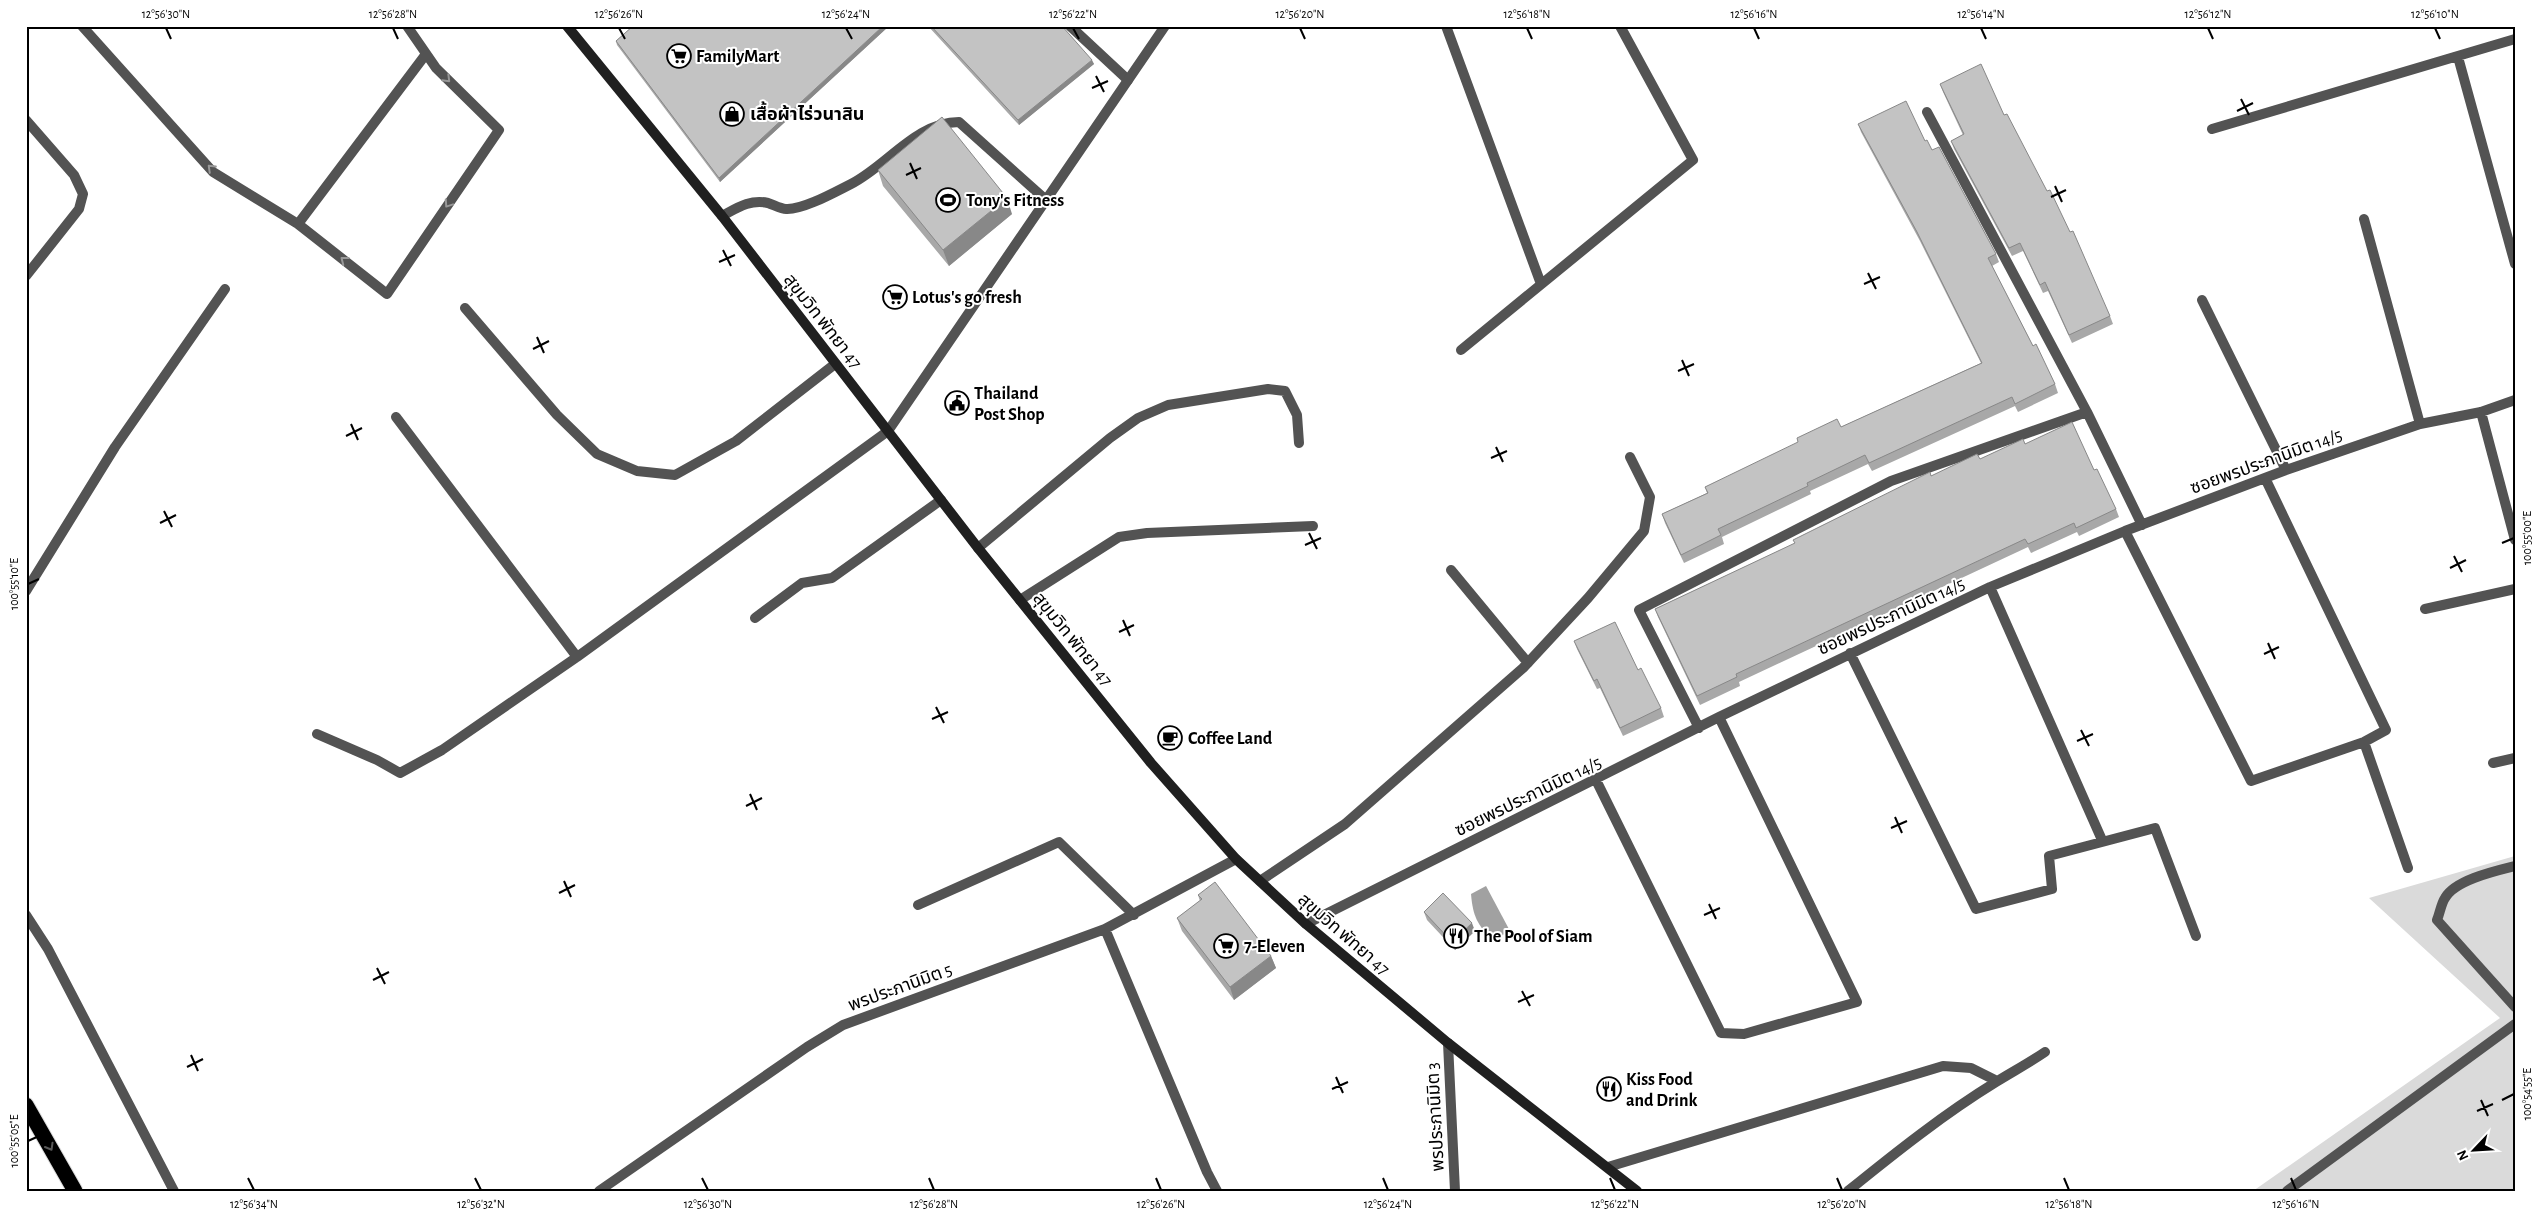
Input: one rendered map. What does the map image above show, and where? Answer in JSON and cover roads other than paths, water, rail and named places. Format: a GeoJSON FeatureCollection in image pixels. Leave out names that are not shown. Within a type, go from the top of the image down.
{"type":"FeatureCollection","features":[{"type":"Feature","properties":{"kind":"highway"},"geometry":{"type":"LineString","coordinates":[[26,1105],[75,1191]]}},
{"type":"Feature","properties":{"kind":"street"},"geometry":{"type":"LineString","coordinates":[[82,26],[213,172],[298,224],[386,294],[498,130],[436,68],[407,26]]}},
{"type":"Feature","properties":{"kind":"street","name":"สุขุมวิท พัทยา 47"},"geometry":{"type":"LineString","coordinates":[[567,26],[722,216],[978,548],[1152,763],[1236,859],[1306,924],[1448,1043],[1637,1191]]}},
{"type":"Feature","properties":{"kind":"street"},"geometry":{"type":"LineString","coordinates":[[1070,26],[1128,80]]}},
{"type":"Feature","properties":{"kind":"street"},"geometry":{"type":"LineString","coordinates":[[317,734],[377,760],[400,773],[442,750],[576,658],[888,431],[1165,26]]}},
{"type":"Feature","properties":{"kind":"street"},"geometry":{"type":"LineString","coordinates":[[1446,26],[1542,284]]}},
{"type":"Feature","properties":{"kind":"street"},"geometry":{"type":"LineString","coordinates":[[1461,350],[1693,160],[1620,26]]}},
{"type":"Feature","properties":{"kind":"street"},"geometry":{"type":"LineString","coordinates":[[2212,129],[2515,39]]}},
{"type":"Feature","properties":{"kind":"street"},"geometry":{"type":"LineString","coordinates":[[298,224],[426,54]]}},
{"type":"Feature","properties":{"kind":"street"},"geometry":{"type":"LineString","coordinates":[[2458,57],[2515,264]]}},
{"type":"Feature","properties":{"kind":"street"},"geometry":{"type":"LineString","coordinates":[[1927,112],[2086,412],[2142,525]]}},
{"type":"Feature","properties":{"kind":"street"},"geometry":{"type":"LineString","coordinates":[[26,120],[74,175],[83,194],[79,209],[26,276]]}},
{"type":"Feature","properties":{"kind":"street"},"geometry":{"type":"LineString","coordinates":[[722,216],[746,204],[758,201],[786,209],[820,198],[853,183],[927,130],[947,122],[959,122],[1046,200]]}},
{"type":"Feature","properties":{"kind":"street"},"geometry":{"type":"LineString","coordinates":[[2364,219],[2420,424]]}},
{"type":"Feature","properties":{"kind":"street"},"geometry":{"type":"LineString","coordinates":[[26,591],[114,447],[225,288]]}},
{"type":"Feature","properties":{"kind":"street"},"geometry":{"type":"LineString","coordinates":[[2202,300],[2286,470]]}},
{"type":"Feature","properties":{"kind":"street"},"geometry":{"type":"LineString","coordinates":[[465,308],[557,415],[597,454],[637,471],[675,475],[736,441],[836,364]]}},
{"type":"Feature","properties":{"kind":"street"},"geometry":{"type":"LineString","coordinates":[[978,548],[1110,438],[1138,418],[1168,406],[1268,389],[1286,391],[1297,415],[1299,443]]}},
{"type":"Feature","properties":{"kind":"street","name":"ซอยพรประภานิมิต 14/5"},"geometry":{"type":"LineString","coordinates":[[1306,924],[1719,717],[1990,587],[2125,531],[2286,470],[2420,424],[2481,412],[2515,400]]}},
{"type":"Feature","properties":{"kind":"street"},"geometry":{"type":"LineString","coordinates":[[1699,728],[1639,610],[1891,481],[2086,412]]}},
{"type":"Feature","properties":{"kind":"street"},"geometry":{"type":"LineString","coordinates":[[2481,412],[2515,540]]}},
{"type":"Feature","properties":{"kind":"street"},"geometry":{"type":"LineString","coordinates":[[396,417],[576,658]]}},
{"type":"Feature","properties":{"kind":"street"},"geometry":{"type":"LineString","coordinates":[[1260,881],[1345,824],[1528,663],[1644,531],[1650,497],[1630,457]]}},
{"type":"Feature","properties":{"kind":"street"},"geometry":{"type":"LineString","coordinates":[[2125,531],[2251,781],[2364,742],[2386,730],[2265,478]]}},
{"type":"Feature","properties":{"kind":"street"},"geometry":{"type":"LineString","coordinates":[[755,618],[802,583],[832,578],[941,500]]}},
{"type":"Feature","properties":{"kind":"street"},"geometry":{"type":"LineString","coordinates":[[1020,600],[1119,537],[1140,533],[1313,526]]}},
{"type":"Feature","properties":{"kind":"street"},"geometry":{"type":"LineString","coordinates":[[1451,570],[1528,663]]}},
{"type":"Feature","properties":{"kind":"street"},"geometry":{"type":"LineString","coordinates":[[1990,587],[2102,840]]}},
{"type":"Feature","properties":{"kind":"street"},"geometry":{"type":"LineString","coordinates":[[2425,609],[2515,589]]}},
{"type":"Feature","properties":{"kind":"street"},"geometry":{"type":"LineString","coordinates":[[1850,653],[1976,909],[2052,889],[2049,856],[2102,840],[2155,828],[2196,936]]}},
{"type":"Feature","properties":{"kind":"street"},"geometry":{"type":"LineString","coordinates":[[1596,780],[1721,1033],[1744,1034],[1857,1002],[1719,717]]}},
{"type":"Feature","properties":{"kind":"street"},"geometry":{"type":"LineString","coordinates":[[2364,742],[2408,868]]}},
{"type":"Feature","properties":{"kind":"street"},"geometry":{"type":"LineString","coordinates":[[2493,763],[2515,758]]}},
{"type":"Feature","properties":{"kind":"street"},"geometry":{"type":"LineString","coordinates":[[918,905],[1059,842],[1134,915]]}},
{"type":"Feature","properties":{"kind":"street","name":"พรประภานิมิต 5"},"geometry":{"type":"LineString","coordinates":[[599,1191],[807,1047],[844,1025],[1105,928],[1134,915],[1236,859]]}},
{"type":"Feature","properties":{"kind":"street"},"geometry":{"type":"LineString","coordinates":[[2515,866],[2489,873],[2459,885],[2445,897],[2437,920],[2515,1007]]}},
{"type":"Feature","properties":{"kind":"street"},"geometry":{"type":"LineString","coordinates":[[26,915],[48,948],[174,1191]]}},
{"type":"Feature","properties":{"kind":"street"},"geometry":{"type":"LineString","coordinates":[[1105,928],[1207,1172],[1217,1191]]}},
{"type":"Feature","properties":{"kind":"street"},"geometry":{"type":"LineString","coordinates":[[2287,1191],[2513,1028]]}},
{"type":"Feature","properties":{"kind":"street","name":"พรประภานิมิต 3"},"geometry":{"type":"LineString","coordinates":[[1448,1043],[1455,1191]]}},
{"type":"Feature","properties":{"kind":"street"},"geometry":{"type":"LineString","coordinates":[[1848,1191],[1897,1152],[1997,1081],[2018,1071],[2045,1052]]}},
{"type":"Feature","properties":{"kind":"street"},"geometry":{"type":"LineString","coordinates":[[1608,1167],[1944,1066],[1971,1068],[1997,1081]]}},
{"type":"Feature","properties":{"kind":"place","name":"FamilyMart"},"geometry":{"type":"Point","coordinates":[679,56]}},
{"type":"Feature","properties":{"kind":"place","name":"เสื้อผ้าไร่วนาสิน"},"geometry":{"type":"Point","coordinates":[732,114]}},
{"type":"Feature","properties":{"kind":"place","name":"Tony's Fitness"},"geometry":{"type":"Point","coordinates":[948,200]}},
{"type":"Feature","properties":{"kind":"place","name":"Lotus's go fresh"},"geometry":{"type":"Point","coordinates":[895,297]}},
{"type":"Feature","properties":{"kind":"place","name":"Thailand Post Shop"},"geometry":{"type":"Point","coordinates":[957,403]}},
{"type":"Feature","properties":{"kind":"place","name":"Coffee Land"},"geometry":{"type":"Point","coordinates":[1170,738]}},
{"type":"Feature","properties":{"kind":"place","name":"The Pool of Siam"},"geometry":{"type":"Point","coordinates":[1456,936]}},
{"type":"Feature","properties":{"kind":"place","name":"7-Eleven"},"geometry":{"type":"Point","coordinates":[1226,946]}},
{"type":"Feature","properties":{"kind":"place","name":"Kiss Food and Drink"},"geometry":{"type":"Point","coordinates":[1609,1089]}}]}
